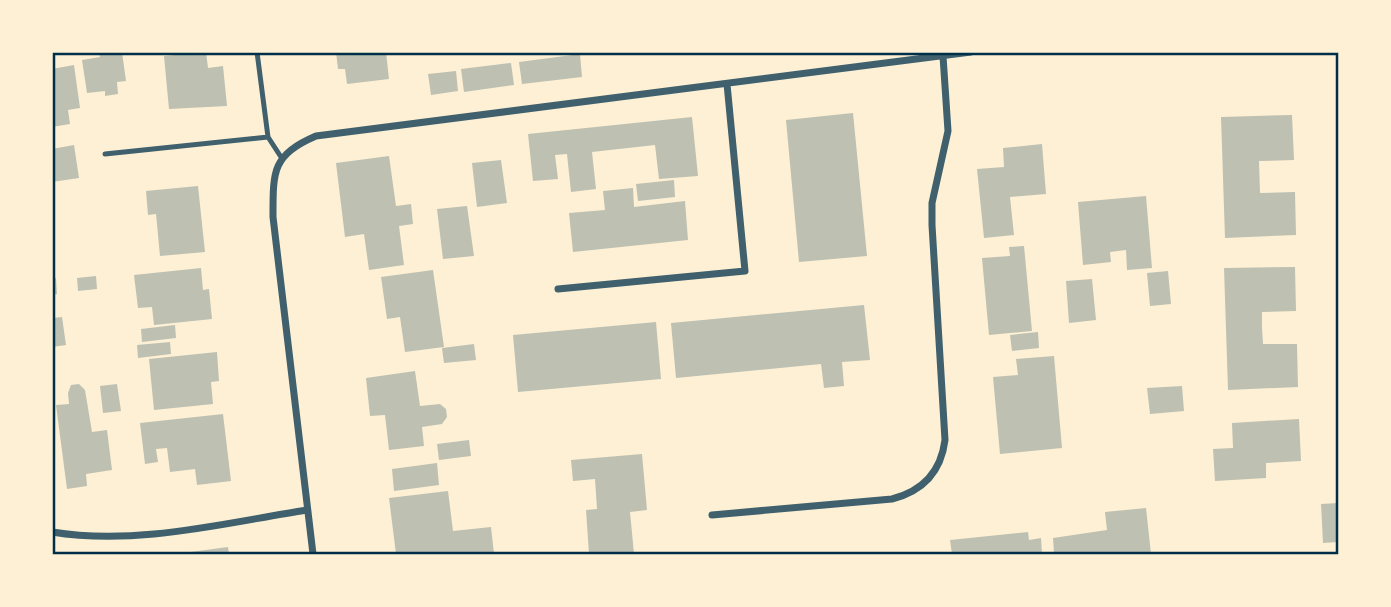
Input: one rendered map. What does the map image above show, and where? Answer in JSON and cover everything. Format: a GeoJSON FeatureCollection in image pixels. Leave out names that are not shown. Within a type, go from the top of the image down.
{"type":"FeatureCollection","features":[{"type":"Feature","properties":{"kind":"street"},"geometry":{"type":"LineString","coordinates":[[313,555],[273,217],[273,187],[281,157],[296,145],[316,136],[971,52]]}},
{"type":"Feature","properties":{"kind":"street"},"geometry":{"type":"LineString","coordinates":[[712,514],[892,499],[919,488],[938,467],[946,440],[932,203],[948,131],[943,56]]}},
{"type":"Feature","properties":{"kind":"street"},"geometry":{"type":"LineString","coordinates":[[558,289],[745,271],[727,84]]}},
{"type":"Feature","properties":{"kind":"street"},"geometry":{"type":"LineString","coordinates":[[52,532],[86,537],[123,537],[307,510]]}},
{"type":"Feature","properties":{"kind":"lane"},"geometry":{"type":"LineString","coordinates":[[257,52],[268,138],[281,157]]}},
{"type":"Feature","properties":{"kind":"lane"},"geometry":{"type":"LineString","coordinates":[[105,154],[268,138]]}},
{"type":"Feature","properties":{"kind":"building"},"geometry":{"type":"Polygon","coordinates":[[[99,52],[122,52],[126,81],[117,82],[118,94],[105,96],[105,91],[87,93],[82,60],[100,57],[99,52]]]}},
{"type":"Feature","properties":{"kind":"building"},"geometry":{"type":"Polygon","coordinates":[[[206,52],[208,68],[223,66],[227,106],[169,109],[164,56],[206,52]]]}},
{"type":"Feature","properties":{"kind":"building"},"geometry":{"type":"Polygon","coordinates":[[[336,52],[386,52],[389,79],[347,84],[345,69],[338,69],[336,52]]]}},
{"type":"Feature","properties":{"kind":"building"},"geometry":{"type":"Polygon","coordinates":[[[580,54],[582,77],[522,84],[519,62],[580,54]]]}},
{"type":"Feature","properties":{"kind":"building"},"geometry":{"type":"Polygon","coordinates":[[[511,63],[514,85],[464,92],[461,69],[511,63]]]}},
{"type":"Feature","properties":{"kind":"building"},"geometry":{"type":"Polygon","coordinates":[[[74,65],[80,108],[68,110],[70,124],[52,127],[52,69],[74,65]]]}},
{"type":"Feature","properties":{"kind":"building"},"geometry":{"type":"Polygon","coordinates":[[[456,71],[458,91],[431,95],[428,74],[456,71]]]}},
{"type":"Feature","properties":{"kind":"building"},"geometry":{"type":"Polygon","coordinates":[[[853,113],[867,256],[799,262],[786,120],[853,113]]]}},
{"type":"Feature","properties":{"kind":"building"},"geometry":{"type":"Polygon","coordinates":[[[1292,115],[1294,160],[1259,161],[1260,193],[1295,192],[1296,235],[1225,238],[1221,117],[1292,115]]]}},
{"type":"Feature","properties":{"kind":"building"},"geometry":{"type":"Polygon","coordinates":[[[692,117],[698,176],[659,179],[655,145],[592,152],[596,189],[571,192],[567,154],[555,155],[558,179],[533,181],[528,134],[692,117]]]}},
{"type":"Feature","properties":{"kind":"building"},"geometry":{"type":"Polygon","coordinates":[[[1042,144],[1046,194],[1010,197],[1014,235],[984,238],[977,169],[1004,167],[1003,148],[1042,144]]]}},
{"type":"Feature","properties":{"kind":"building"},"geometry":{"type":"Polygon","coordinates":[[[74,145],[79,178],[52,182],[52,149],[74,145]]]}},
{"type":"Feature","properties":{"kind":"building"},"geometry":{"type":"Polygon","coordinates":[[[389,156],[396,206],[411,204],[413,224],[399,226],[404,265],[369,270],[364,234],[345,237],[336,163],[389,156]]]}},
{"type":"Feature","properties":{"kind":"building"},"geometry":{"type":"Polygon","coordinates":[[[501,160],[507,203],[477,207],[472,163],[501,160]]]}},
{"type":"Feature","properties":{"kind":"building"},"geometry":{"type":"Polygon","coordinates":[[[674,180],[675,197],[638,201],[636,184],[674,180]]]}},
{"type":"Feature","properties":{"kind":"building"},"geometry":{"type":"Polygon","coordinates":[[[198,186],[205,252],[160,256],[156,214],[148,215],[146,191],[198,186]]]}},
{"type":"Feature","properties":{"kind":"building"},"geometry":{"type":"Polygon","coordinates":[[[633,188],[634,207],[685,201],[688,240],[573,252],[569,213],[605,210],[603,191],[633,188]]]}},
{"type":"Feature","properties":{"kind":"building"},"geometry":{"type":"Polygon","coordinates":[[[1146,196],[1152,268],[1127,270],[1126,250],[1110,252],[1111,262],[1083,265],[1078,202],[1146,196]]]}},
{"type":"Feature","properties":{"kind":"building"},"geometry":{"type":"Polygon","coordinates":[[[467,206],[474,256],[443,259],[437,209],[467,206]]]}},
{"type":"Feature","properties":{"kind":"building"},"geometry":{"type":"Polygon","coordinates":[[[1024,246],[1032,331],[989,335],[982,258],[1010,256],[1009,247],[1024,246]]]}},
{"type":"Feature","properties":{"kind":"building"},"geometry":{"type":"Polygon","coordinates":[[[1295,267],[1296,311],[1262,312],[1262,328],[1263,344],[1297,344],[1298,387],[1228,390],[1224,268],[1295,267]]]}},
{"type":"Feature","properties":{"kind":"building"},"geometry":{"type":"Polygon","coordinates":[[[201,268],[203,290],[209,289],[212,319],[154,325],[152,307],[138,308],[134,275],[201,268]]]}},
{"type":"Feature","properties":{"kind":"building"},"geometry":{"type":"Polygon","coordinates":[[[433,270],[444,347],[405,352],[400,317],[387,319],[381,277],[433,270]]]}},
{"type":"Feature","properties":{"kind":"building"},"geometry":{"type":"Polygon","coordinates":[[[1168,271],[1171,304],[1150,306],[1147,273],[1168,271]]]}},
{"type":"Feature","properties":{"kind":"building"},"geometry":{"type":"Polygon","coordinates":[[[96,276],[97,289],[78,291],[77,278],[96,276]]]}},
{"type":"Feature","properties":{"kind":"building"},"geometry":{"type":"Polygon","coordinates":[[[52,278],[56,278],[57,294],[52,295],[52,278]]]}},
{"type":"Feature","properties":{"kind":"building"},"geometry":{"type":"Polygon","coordinates":[[[1092,279],[1096,320],[1069,323],[1066,281],[1092,279]]]}},
{"type":"Feature","properties":{"kind":"building"},"geometry":{"type":"Polygon","coordinates":[[[864,305],[870,360],[842,362],[844,386],[824,388],[821,364],[676,378],[671,323],[864,305]]]}},
{"type":"Feature","properties":{"kind":"building"},"geometry":{"type":"Polygon","coordinates":[[[62,317],[66,345],[52,347],[52,318],[62,317]]]}},
{"type":"Feature","properties":{"kind":"building"},"geometry":{"type":"Polygon","coordinates":[[[656,322],[661,379],[518,392],[513,335],[656,322]]]}},
{"type":"Feature","properties":{"kind":"building"},"geometry":{"type":"Polygon","coordinates":[[[175,325],[176,338],[142,342],[141,329],[175,325]]]}},
{"type":"Feature","properties":{"kind":"building"},"geometry":{"type":"Polygon","coordinates":[[[1038,332],[1039,348],[1012,351],[1010,335],[1038,332]]]}},
{"type":"Feature","properties":{"kind":"building"},"geometry":{"type":"Polygon","coordinates":[[[170,342],[171,354],[138,358],[137,345],[170,342]]]}},
{"type":"Feature","properties":{"kind":"building"},"geometry":{"type":"Polygon","coordinates":[[[474,344],[476,360],[444,363],[442,348],[474,344]]]}},
{"type":"Feature","properties":{"kind":"building"},"geometry":{"type":"Polygon","coordinates":[[[217,352],[219,381],[211,382],[213,404],[154,410],[149,359],[217,352]]]}},
{"type":"Feature","properties":{"kind":"building"},"geometry":{"type":"Polygon","coordinates":[[[1054,356],[1062,448],[1000,454],[993,377],[1018,375],[1016,359],[1054,356]]]}},
{"type":"Feature","properties":{"kind":"building"},"geometry":{"type":"Polygon","coordinates":[[[415,371],[420,406],[440,404],[446,409],[447,417],[442,424],[422,427],[424,446],[389,450],[385,415],[370,416],[366,378],[415,371]]]}},
{"type":"Feature","properties":{"kind":"building"},"geometry":{"type":"Polygon","coordinates":[[[79,384],[85,390],[92,432],[107,430],[112,470],[86,474],[87,486],[67,489],[56,405],[69,404],[68,393],[71,385],[79,384]]]}},
{"type":"Feature","properties":{"kind":"building"},"geometry":{"type":"Polygon","coordinates":[[[117,384],[121,411],[103,413],[100,386],[117,384]]]}},
{"type":"Feature","properties":{"kind":"building"},"geometry":{"type":"Polygon","coordinates":[[[1182,386],[1184,411],[1150,414],[1147,388],[1182,386]]]}},
{"type":"Feature","properties":{"kind":"building"},"geometry":{"type":"Polygon","coordinates":[[[223,414],[231,481],[197,485],[195,469],[170,472],[167,448],[156,449],[158,462],[145,464],[140,423],[223,414]]]}},
{"type":"Feature","properties":{"kind":"building"},"geometry":{"type":"Polygon","coordinates":[[[1299,419],[1301,461],[1266,463],[1266,478],[1215,481],[1213,449],[1233,448],[1232,423],[1299,419]]]}},
{"type":"Feature","properties":{"kind":"building"},"geometry":{"type":"Polygon","coordinates":[[[469,440],[471,456],[439,460],[437,444],[469,440]]]}},
{"type":"Feature","properties":{"kind":"building"},"geometry":{"type":"Polygon","coordinates":[[[642,454],[647,510],[630,512],[634,554],[589,554],[586,510],[597,509],[595,479],[573,481],[571,460],[642,454]]]}},
{"type":"Feature","properties":{"kind":"building"},"geometry":{"type":"Polygon","coordinates":[[[437,463],[439,485],[394,491],[392,469],[437,463]]]}},
{"type":"Feature","properties":{"kind":"building"},"geometry":{"type":"Polygon","coordinates":[[[448,491],[453,531],[491,527],[494,554],[396,554],[389,498],[448,491]]]}},
{"type":"Feature","properties":{"kind":"building"},"geometry":{"type":"Polygon","coordinates":[[[1338,503],[1338,542],[1323,543],[1321,504],[1338,503]]]}},
{"type":"Feature","properties":{"kind":"building"},"geometry":{"type":"Polygon","coordinates":[[[1146,508],[1151,554],[1054,554],[1053,538],[1107,530],[1105,512],[1146,508]]]}},
{"type":"Feature","properties":{"kind":"building"},"geometry":{"type":"Polygon","coordinates":[[[1028,532],[1029,540],[1041,538],[1042,554],[952,554],[950,540],[1028,532]]]}},
{"type":"Feature","properties":{"kind":"building"},"geometry":{"type":"Polygon","coordinates":[[[228,547],[229,554],[183,554],[183,553],[228,547]]]}}]}
